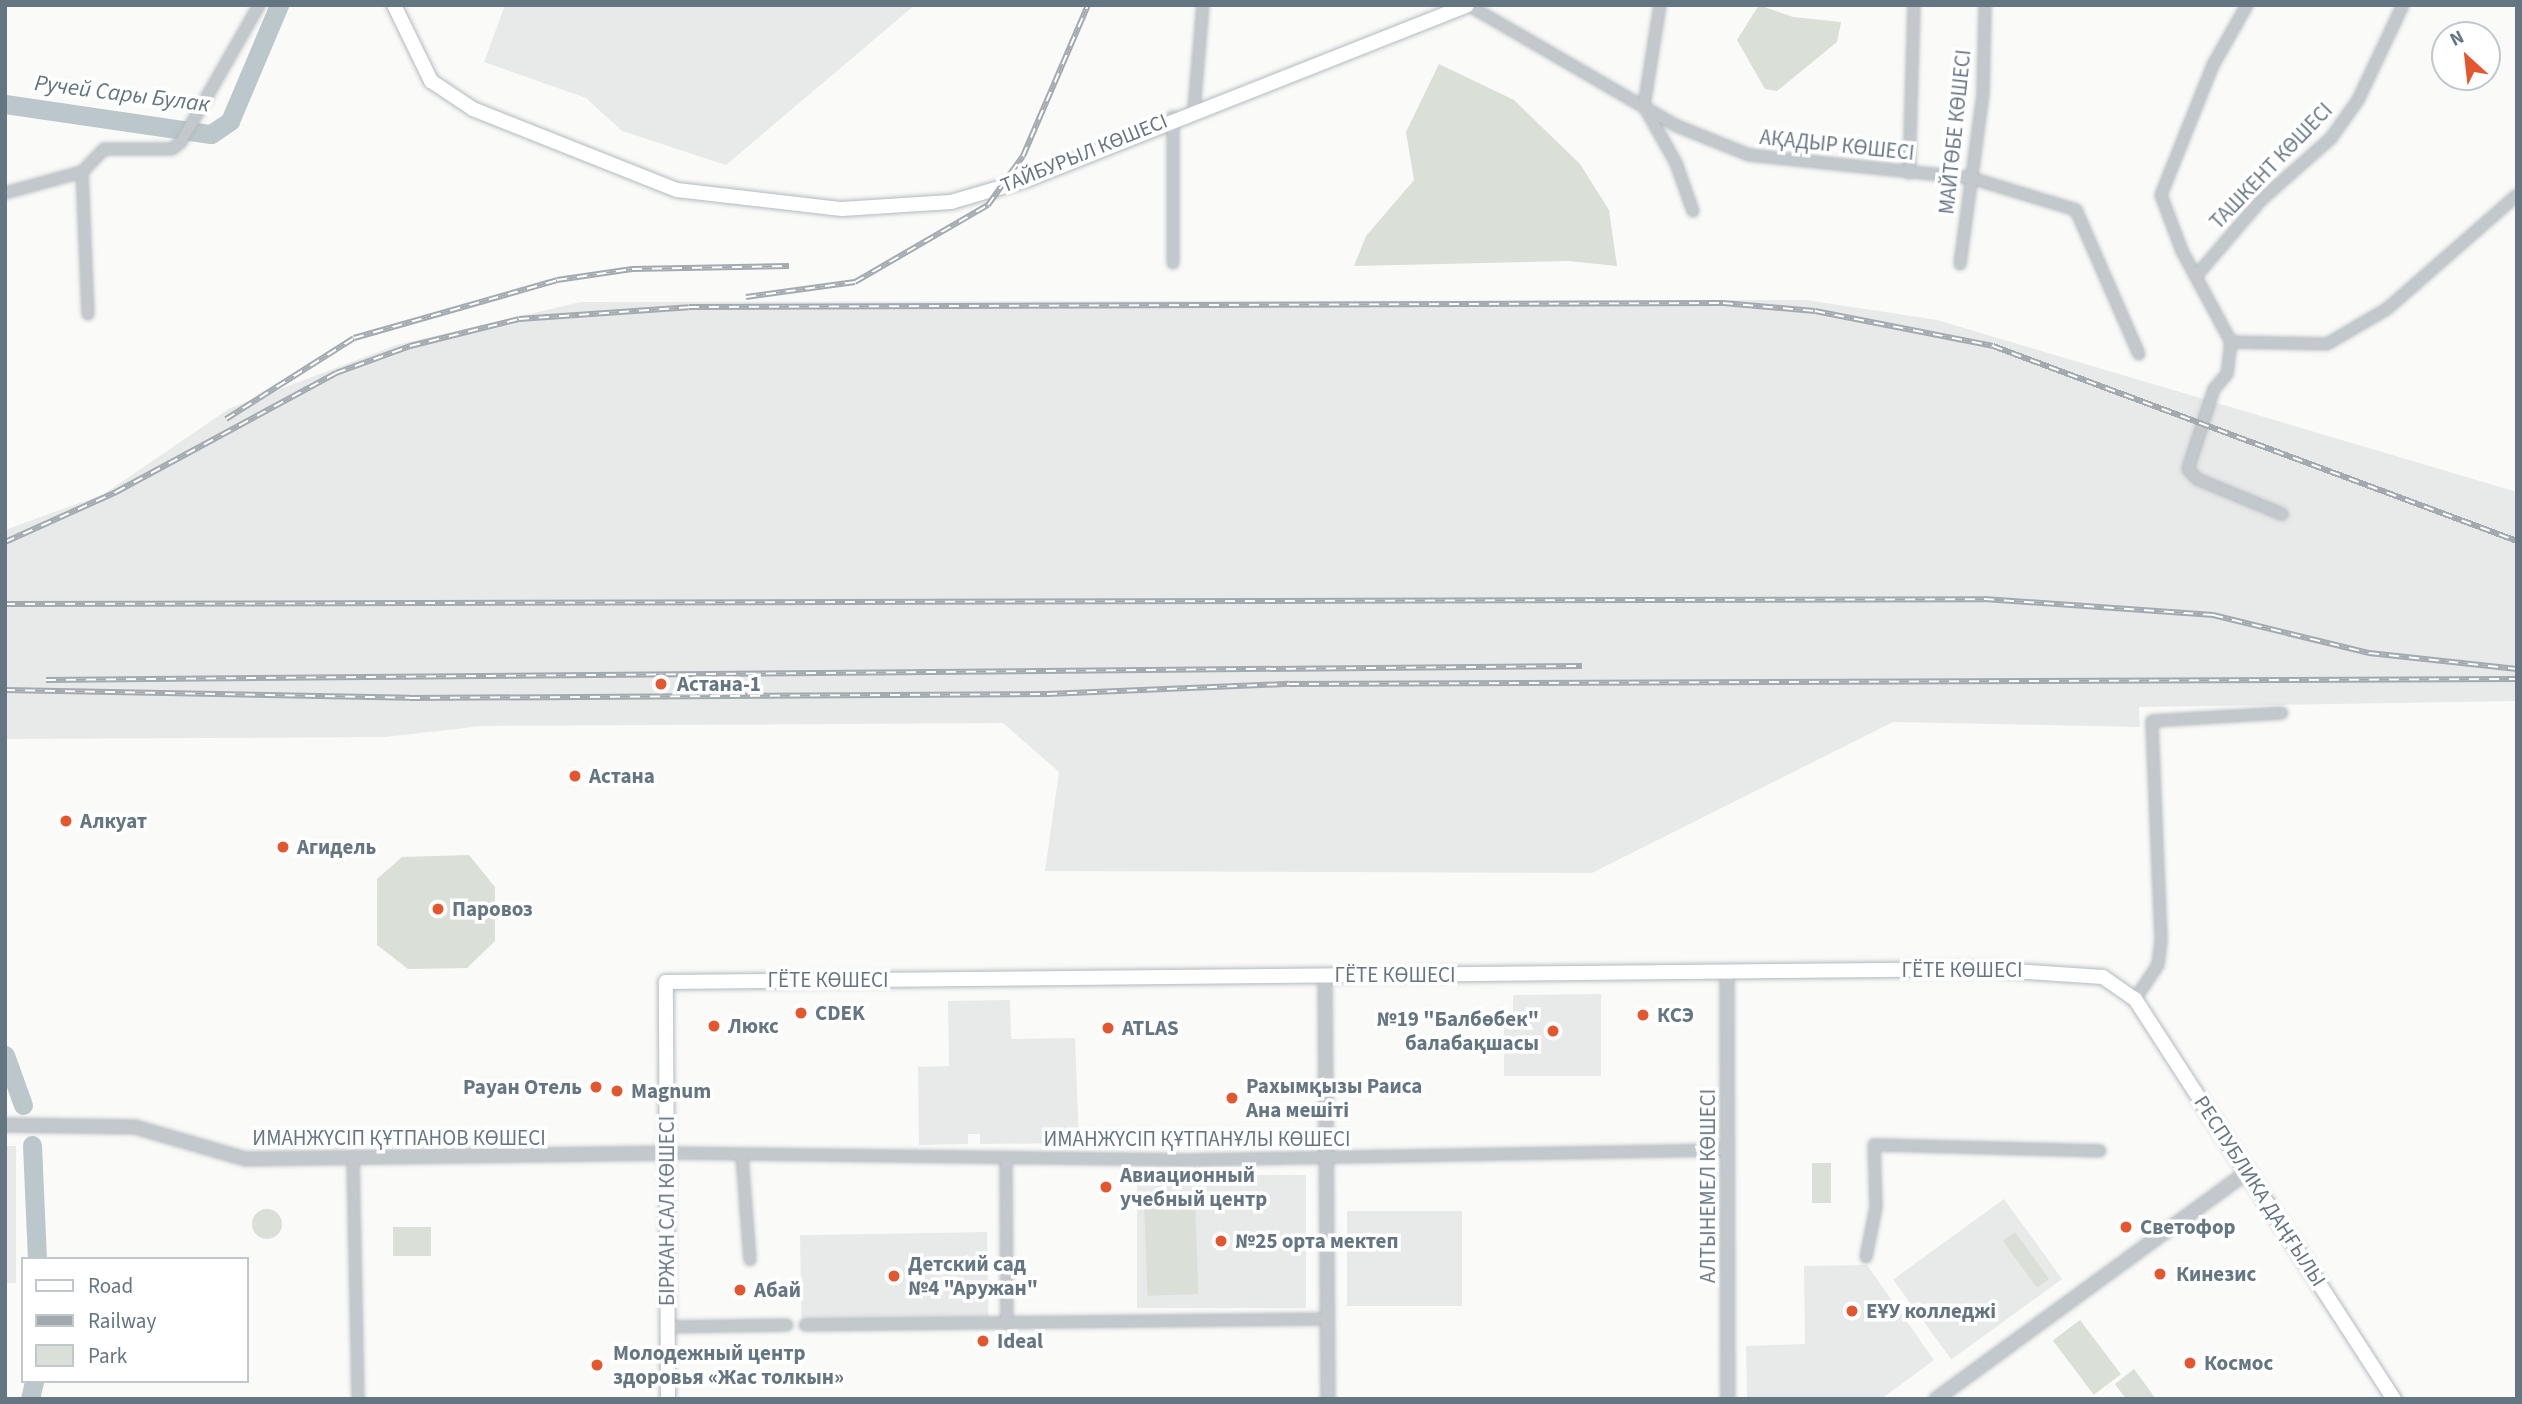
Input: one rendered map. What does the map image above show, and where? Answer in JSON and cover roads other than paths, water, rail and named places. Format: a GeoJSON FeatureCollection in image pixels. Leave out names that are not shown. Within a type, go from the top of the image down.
{"type":"FeatureCollection","features":[{"type":"Feature","properties":{"kind":"main road","name":"ТАЙБУРЫЛ КӨШЕСІ"},"geometry":{"type":"LineString","coordinates":[[394,5],[423,70],[450,97],[677,190],[842,209],[951,202],[1026,180],[1173,117],[1468,5]]}},
{"type":"Feature","properties":{"kind":"main road","name":"ГЁТЕ КӨШЕСІ"},"geometry":{"type":"LineString","coordinates":[[666,982],[2062,970],[2120,987]]}},
{"type":"Feature","properties":{"kind":"main road","name":"БІРЖАН САЛ КӨШЕСІ"},"geometry":{"type":"LineString","coordinates":[[666,982],[668,1399]]}},
{"type":"Feature","properties":{"kind":"main road","name":"РЕСПУБЛИКА ДАҢҒЫЛЫ"},"geometry":{"type":"LineString","coordinates":[[2120,987],[2135,999],[2249,1171],[2394,1399]]}},
{"type":"Feature","properties":{"kind":"street"},"geometry":{"type":"LineString","coordinates":[[5,193],[82,172],[104,149],[172,149],[181,142],[191,118],[259,5]]}},
{"type":"Feature","properties":{"kind":"street"},"geometry":{"type":"LineString","coordinates":[[1194,109],[1203,5]]}},
{"type":"Feature","properties":{"kind":"street","name":"АҚАДЫР КӨШЕСІ"},"geometry":{"type":"LineString","coordinates":[[1468,5],[1644,106],[1749,155],[1971,178],[2076,210],[2139,354]]}},
{"type":"Feature","properties":{"kind":"street"},"geometry":{"type":"LineString","coordinates":[[1660,5],[1644,106],[1676,163],[1693,212]]}},
{"type":"Feature","properties":{"kind":"street"},"geometry":{"type":"LineString","coordinates":[[1909,173],[1914,5]]}},
{"type":"Feature","properties":{"kind":"street","name":"МАЙТӨБЕ КӨШЕСІ"},"geometry":{"type":"LineString","coordinates":[[1960,264],[1983,94],[1985,5]]}},
{"type":"Feature","properties":{"kind":"street"},"geometry":{"type":"LineString","coordinates":[[2247,5],[2213,65],[2161,195],[2231,342],[2227,374],[2214,389],[2188,469],[2197,479],[2282,514]]}},
{"type":"Feature","properties":{"kind":"street","name":"ТАШКЕНТ КӨШЕСІ"},"geometry":{"type":"LineString","coordinates":[[2197,275],[2261,200],[2331,138],[2358,100],[2403,5]]}},
{"type":"Feature","properties":{"kind":"street"},"geometry":{"type":"LineString","coordinates":[[1173,117],[1173,263]]}},
{"type":"Feature","properties":{"kind":"street"},"geometry":{"type":"LineString","coordinates":[[82,172],[89,314]]}},
{"type":"Feature","properties":{"kind":"street"},"geometry":{"type":"LineString","coordinates":[[2231,342],[2327,344],[2387,309],[2517,195]]}},
{"type":"Feature","properties":{"kind":"street"},"geometry":{"type":"LineString","coordinates":[[2135,999],[2158,965],[2161,939],[2151,791],[2152,721],[2283,713]]}},
{"type":"Feature","properties":{"kind":"street","name":"АЛТЫНЕМЕЛ КӨШЕСІ"},"geometry":{"type":"LineString","coordinates":[[1727,973],[1728,1399]]}},
{"type":"Feature","properties":{"kind":"street"},"geometry":{"type":"LineString","coordinates":[[1325,975],[1328,1399]]}},
{"type":"Feature","properties":{"kind":"street","name":"ИМАНЖҮСІП ҚҰТПАНОВ КӨШЕСІ"},"geometry":{"type":"LineString","coordinates":[[5,1125],[135,1127],[226,1157],[353,1159],[668,1153]]}},
{"type":"Feature","properties":{"kind":"street"},"geometry":{"type":"LineString","coordinates":[[1866,1257],[1876,1207],[1874,1145],[2100,1151]]}},
{"type":"Feature","properties":{"kind":"street","name":"ИМАНЖҮСІП ҚҰТПАНҰЛЫ КӨШЕСІ"},"geometry":{"type":"LineString","coordinates":[[668,1153],[742,1156],[1326,1159],[1727,1150]]}},
{"type":"Feature","properties":{"kind":"street"},"geometry":{"type":"LineString","coordinates":[[742,1156],[750,1259]]}},
{"type":"Feature","properties":{"kind":"street"},"geometry":{"type":"LineString","coordinates":[[1006,1158],[1007,1324]]}},
{"type":"Feature","properties":{"kind":"street"},"geometry":{"type":"LineString","coordinates":[[353,1159],[358,1399]]}},
{"type":"Feature","properties":{"kind":"street"},"geometry":{"type":"LineString","coordinates":[[1936,1399],[2249,1171]]}},
{"type":"Feature","properties":{"kind":"street"},"geometry":{"type":"LineString","coordinates":[[805,1325],[1327,1319]]}},
{"type":"Feature","properties":{"kind":"street"},"geometry":{"type":"LineString","coordinates":[[666,1327],[787,1325]]}},
{"type":"Feature","properties":{"kind":"waterway","name":"Ручей Сары Булак"},"geometry":{"type":"LineString","coordinates":[[5,104],[211,134],[230,121],[279,5]]}},
{"type":"Feature","properties":{"kind":"waterway","name":"Ручей Сары Булак"},"geometry":{"type":"LineString","coordinates":[[5,1055],[23,1105]]}},
{"type":"Feature","properties":{"kind":"waterway","name":"Ручей Сары Булак"},"geometry":{"type":"LineString","coordinates":[[32,1145],[37,1257]]}},
{"type":"Feature","properties":{"kind":"waterway","name":"Ручей Сары Булак"},"geometry":{"type":"LineString","coordinates":[[30,1399],[34,1383]]}},
{"type":"Feature","properties":{"kind":"railway"},"geometry":{"type":"LineString","coordinates":[[746,297],[855,282],[988,205],[1023,156],[1088,5]]}},
{"type":"Feature","properties":{"kind":"railway"},"geometry":{"type":"LineString","coordinates":[[226,419],[354,338],[557,280],[632,269],[789,266]]}},
{"type":"Feature","properties":{"kind":"railway"},"geometry":{"type":"LineString","coordinates":[[5,542],[116,492],[336,373],[410,346],[519,319],[689,307],[1723,303],[1815,311],[1993,346],[2517,541]]}},
{"type":"Feature","properties":{"kind":"railway"},"geometry":{"type":"LineString","coordinates":[[5,604],[1984,599],[2213,615],[2369,653],[2517,669]]}},
{"type":"Feature","properties":{"kind":"railway"},"geometry":{"type":"LineString","coordinates":[[46,680],[1582,666]]}},
{"type":"Feature","properties":{"kind":"railway"},"geometry":{"type":"LineString","coordinates":[[5,690],[410,698],[1047,694],[1289,684],[2517,679]]}},
{"type":"Feature","properties":{"kind":"place","name":"Астана-1"},"geometry":{"type":"Point","coordinates":[661,684]}},
{"type":"Feature","properties":{"kind":"place","name":"Астана"},"geometry":{"type":"Point","coordinates":[575,776]}},
{"type":"Feature","properties":{"kind":"place","name":"Алкуат"},"geometry":{"type":"Point","coordinates":[66,821]}},
{"type":"Feature","properties":{"kind":"place","name":"Агидель"},"geometry":{"type":"Point","coordinates":[283,847]}},
{"type":"Feature","properties":{"kind":"place","name":"Паровоз"},"geometry":{"type":"Point","coordinates":[438,909]}},
{"type":"Feature","properties":{"kind":"place","name":"CDEK"},"geometry":{"type":"Point","coordinates":[801,1013]}},
{"type":"Feature","properties":{"kind":"place","name":"КСЭ"},"geometry":{"type":"Point","coordinates":[1643,1015]}},
{"type":"Feature","properties":{"kind":"place","name":"Люкс"},"geometry":{"type":"Point","coordinates":[714,1026]}},
{"type":"Feature","properties":{"kind":"place","name":"ATLAS"},"geometry":{"type":"Point","coordinates":[1108,1028]}},
{"type":"Feature","properties":{"kind":"place","name":"№19 \"Балбөбек\" балабақшасы"},"geometry":{"type":"Point","coordinates":[1553,1031]}},
{"type":"Feature","properties":{"kind":"place","name":"Рауан Отель"},"geometry":{"type":"Point","coordinates":[596,1087]}},
{"type":"Feature","properties":{"kind":"place","name":"Magnum"},"geometry":{"type":"Point","coordinates":[617,1091]}},
{"type":"Feature","properties":{"kind":"place","name":"Рахымқызы Раиса Ана мешіті"},"geometry":{"type":"Point","coordinates":[1232,1098]}},
{"type":"Feature","properties":{"kind":"place","name":"Авиационный учебный центр"},"geometry":{"type":"Point","coordinates":[1106,1187]}},
{"type":"Feature","properties":{"kind":"place","name":"Светофор"},"geometry":{"type":"Point","coordinates":[2126,1227]}},
{"type":"Feature","properties":{"kind":"place","name":"№25 орта мектеп"},"geometry":{"type":"Point","coordinates":[1221,1241]}},
{"type":"Feature","properties":{"kind":"place","name":"Кинезис"},"geometry":{"type":"Point","coordinates":[2160,1274]}},
{"type":"Feature","properties":{"kind":"place","name":"Детский сад №4 \"Аружан\""},"geometry":{"type":"Point","coordinates":[894,1276]}},
{"type":"Feature","properties":{"kind":"place","name":"Абай"},"geometry":{"type":"Point","coordinates":[740,1290]}},
{"type":"Feature","properties":{"kind":"place","name":"ЕҰУ колледжі"},"geometry":{"type":"Point","coordinates":[1852,1311]}},
{"type":"Feature","properties":{"kind":"place","name":"Ideal"},"geometry":{"type":"Point","coordinates":[983,1341]}},
{"type":"Feature","properties":{"kind":"place","name":"Космос"},"geometry":{"type":"Point","coordinates":[2190,1363]}},
{"type":"Feature","properties":{"kind":"place","name":"Молодежный центр здоровья «Жас толкын»"},"geometry":{"type":"Point","coordinates":[597,1365]}}]}
